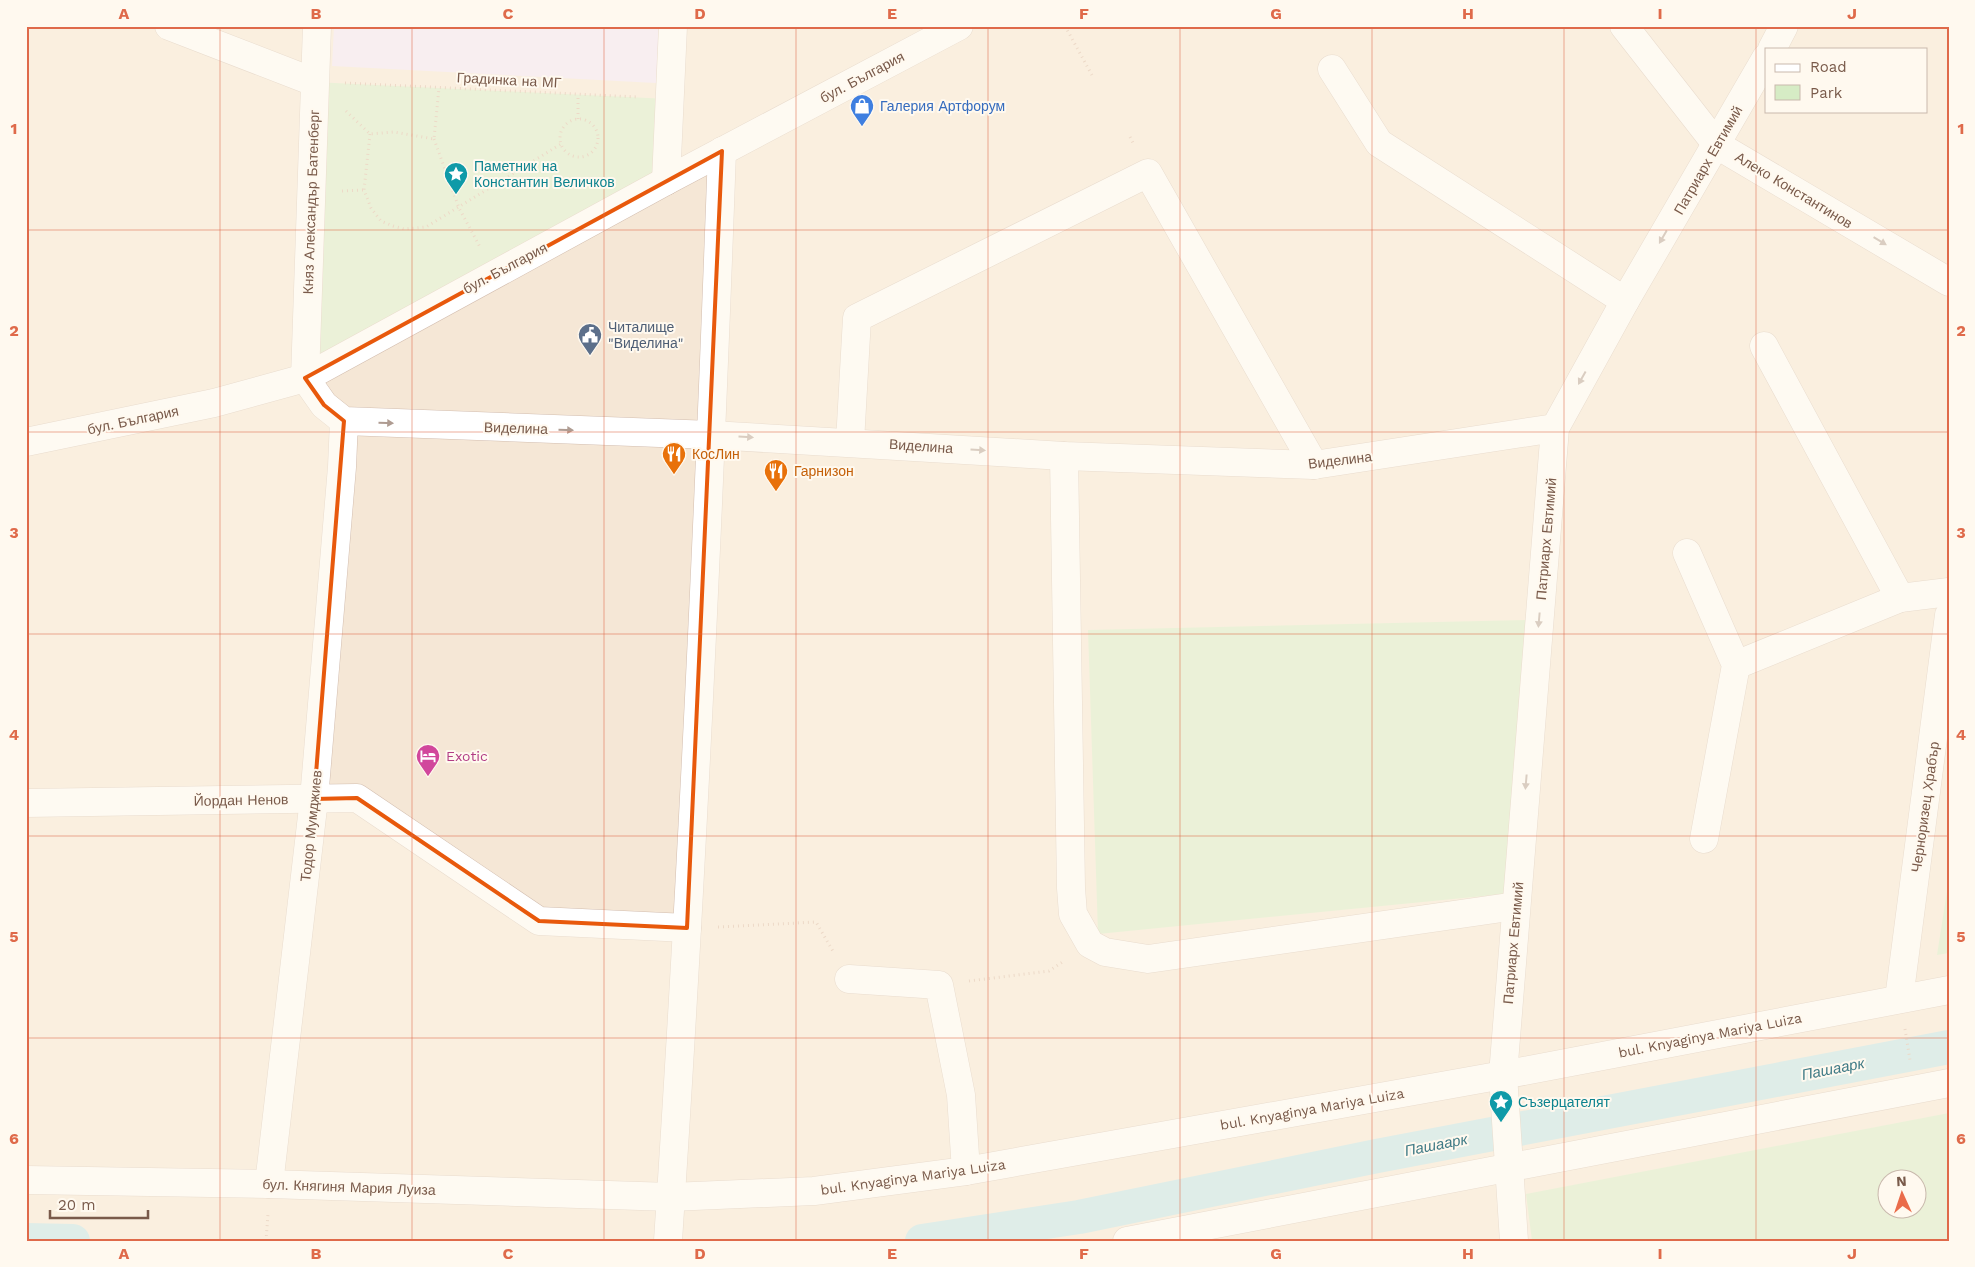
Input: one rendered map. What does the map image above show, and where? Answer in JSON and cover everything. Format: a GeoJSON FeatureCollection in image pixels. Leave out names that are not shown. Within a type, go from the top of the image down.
{"type":"FeatureCollection","features":[{"type":"Feature","properties":{"kind":"street"},"geometry":{"type":"LineString","coordinates":[[169,26],[314,82]]}},
{"type":"Feature","properties":{"kind":"street","name":"Княз Александър Батенберг"},"geometry":{"type":"LineString","coordinates":[[305,378],[317,26]]}},
{"type":"Feature","properties":{"kind":"street"},"geometry":{"type":"LineString","coordinates":[[666,181],[673,26]]}},
{"type":"Feature","properties":{"kind":"street","name":"бул. България"},"geometry":{"type":"LineString","coordinates":[[26,442],[214,403],[305,378],[495,273],[959,26]]}},
{"type":"Feature","properties":{"kind":"street","name":"Алеко Константинов"},"geometry":{"type":"LineString","coordinates":[[1624,26],[1717,145],[1949,282]]}},
{"type":"Feature","properties":{"kind":"street"},"geometry":{"type":"LineString","coordinates":[[1773,48],[1784,26]]}},
{"type":"Feature","properties":{"kind":"street","name":"Патриарх Евтимий"},"geometry":{"type":"LineString","coordinates":[[1514,1241],[1502,1075],[1555,428],[1625,302],[1765,60]]}},
{"type":"Feature","properties":{"kind":"street"},"geometry":{"type":"LineString","coordinates":[[1332,69],[1379,142],[1625,302]]}},
{"type":"Feature","properties":{"kind":"street"},"geometry":{"type":"LineString","coordinates":[[668,1241],[687,928],[712,435],[722,151]]}},
{"type":"Feature","properties":{"kind":"street"},"geometry":{"type":"LineString","coordinates":[[850,442],[857,318],[1148,173],[1314,465]]}},
{"type":"Feature","properties":{"kind":"street"},"geometry":{"type":"LineString","coordinates":[[1764,346],[1900,598]]}},
{"type":"Feature","properties":{"kind":"street"},"geometry":{"type":"LineString","coordinates":[[305,378],[324,405],[344,422]]}},
{"type":"Feature","properties":{"kind":"street","name":"Виделина"},"geometry":{"type":"LineString","coordinates":[[344,422],[712,435],[1064,456],[1314,465],[1555,428]]}},
{"type":"Feature","properties":{"kind":"street","name":"Тодор Мумджиев"},"geometry":{"type":"LineString","coordinates":[[269,1184],[314,799],[342,467],[344,422]]}},
{"type":"Feature","properties":{"kind":"street"},"geometry":{"type":"LineString","coordinates":[[1064,456],[1070,888],[1073,914],[1090,944],[1105,952],[1148,958],[1516,906]]}},
{"type":"Feature","properties":{"kind":"street"},"geometry":{"type":"LineString","coordinates":[[1687,553],[1736,665],[1704,839]]}},
{"type":"Feature","properties":{"kind":"street"},"geometry":{"type":"LineString","coordinates":[[1736,665],[1900,598],[1949,592]]}},
{"type":"Feature","properties":{"kind":"street","name":"Черноризец Храбър"},"geometry":{"type":"LineString","coordinates":[[1899,999],[1945,684],[1949,615]]}},
{"type":"Feature","properties":{"kind":"street","name":"Йордан Ненов"},"geometry":{"type":"LineString","coordinates":[[26,803],[357,798],[539,921],[687,928]]}},
{"type":"Feature","properties":{"kind":"street"},"geometry":{"type":"LineString","coordinates":[[849,979],[939,985],[960,1095],[966,1172]]}},
{"type":"Feature","properties":{"kind":"street","name":"bul. Knyaginya Mariya Luiza"},"geometry":{"type":"LineString","coordinates":[[671,1197],[814,1191],[966,1172],[1502,1075],[1949,990]]}},
{"type":"Feature","properties":{"kind":"street"},"geometry":{"type":"LineString","coordinates":[[1127,1241],[1949,1083]]}},
{"type":"Feature","properties":{"kind":"street","name":"бул. Княгиня Мария Луиза"},"geometry":{"type":"LineString","coordinates":[[26,1180],[269,1184],[671,1197]]}},
{"type":"Feature","properties":{"kind":"path"},"geometry":{"type":"LineString","coordinates":[[1065,26],[1092,77]]}},
{"type":"Feature","properties":{"kind":"path","name":"Градинка на МГ"},"geometry":{"type":"LineString","coordinates":[[314,82],[669,99]]}},
{"type":"Feature","properties":{"kind":"path"},"geometry":{"type":"LineString","coordinates":[[314,82],[370,134],[394,132],[434,139],[459,208],[495,273]]}},
{"type":"Feature","properties":{"kind":"path","name":"Градинка на МГ"},"geometry":{"type":"LineString","coordinates":[[434,139],[439,88]]}},
{"type":"Feature","properties":{"kind":"path","name":"Градинка на МГ"},"geometry":{"type":"LineString","coordinates":[[578,94],[578,119]]}},
{"type":"Feature","properties":{"kind":"path"},"geometry":{"type":"LineString","coordinates":[[578,119],[588,121],[599,134],[596,146],[583,158],[565,152],[561,144],[560,132],[563,127],[567,122],[578,119]]}},
{"type":"Feature","properties":{"kind":"path"},"geometry":{"type":"LineString","coordinates":[[370,134],[364,190],[371,208],[380,221],[404,228],[426,227],[561,144]]}},
{"type":"Feature","properties":{"kind":"path"},"geometry":{"type":"LineString","coordinates":[[687,928],[816,922],[849,979]]}},
{"type":"Feature","properties":{"kind":"path"},"geometry":{"type":"LineString","coordinates":[[939,985],[1049,971],[1090,944]]}},
{"type":"Feature","properties":{"kind":"path"},"geometry":{"type":"LineString","coordinates":[[266,1241],[267,1224]]}},
{"type":"Feature","properties":{"kind":"highlighted area"},"geometry":{"type":"Polygon","coordinates":[[[722,151],[687,928],[539,921],[357,798],[314,799],[344,421],[324,405],[305,378],[722,151]]]}},
{"type":"Feature","properties":{"kind":"shaded area"},"geometry":{"type":"Polygon","coordinates":[[[26,26],[1949,26],[1949,1241],[26,1241],[26,26]]]}},
{"type":"Feature","properties":{"kind":"shaded area"},"geometry":{"type":"Polygon","coordinates":[[[334,26],[659,26],[656,83],[332,66],[334,26]]]}},
{"type":"Feature","properties":{"kind":"green space"},"geometry":{"type":"Polygon","coordinates":[[[314,82],[669,99],[666,181],[305,378],[314,82]]]}},
{"type":"Feature","properties":{"kind":"green space"},"geometry":{"type":"Polygon","coordinates":[[[1527,620],[1504,894],[1098,934],[1088,630],[1527,620]]]}},
{"type":"Feature","properties":{"kind":"green space"},"geometry":{"type":"Polygon","coordinates":[[[1949,878],[1949,953],[1937,955],[1949,878]]]}},
{"type":"Feature","properties":{"kind":"green space"},"geometry":{"type":"Polygon","coordinates":[[[1949,1113],[1949,1241],[1532,1241],[1526,1194],[1949,1113]]]}},
{"type":"Feature","properties":{"kind":"waterway","name":"Пашаарк"},"geometry":{"type":"LineString","coordinates":[[922,1241],[1079,1217],[1377,1156],[1949,1047]]}},
{"type":"Feature","properties":{"kind":"waterway","name":"Пашаарк"},"geometry":{"type":"LineString","coordinates":[[26,1240],[73,1241]]}},
{"type":"Feature","properties":{"kind":"place","name":"Галерия Артфорум"},"geometry":{"type":"Point","coordinates":[862,127]}},
{"type":"Feature","properties":{"kind":"place","name":"Паметник на Константин Величков"},"geometry":{"type":"Point","coordinates":[456,195]}},
{"type":"Feature","properties":{"kind":"place","name":"Читалище \"Виделина\""},"geometry":{"type":"Point","coordinates":[590,356]}},
{"type":"Feature","properties":{"kind":"place","name":"КосЛин"},"geometry":{"type":"Point","coordinates":[674,475]}},
{"type":"Feature","properties":{"kind":"place","name":"Гарнизон"},"geometry":{"type":"Point","coordinates":[776,492]}},
{"type":"Feature","properties":{"kind":"place","name":"Exotic"},"geometry":{"type":"Point","coordinates":[428,777]}},
{"type":"Feature","properties":{"kind":"place","name":"Съзерцателят"},"geometry":{"type":"Point","coordinates":[1501,1123]}}]}
